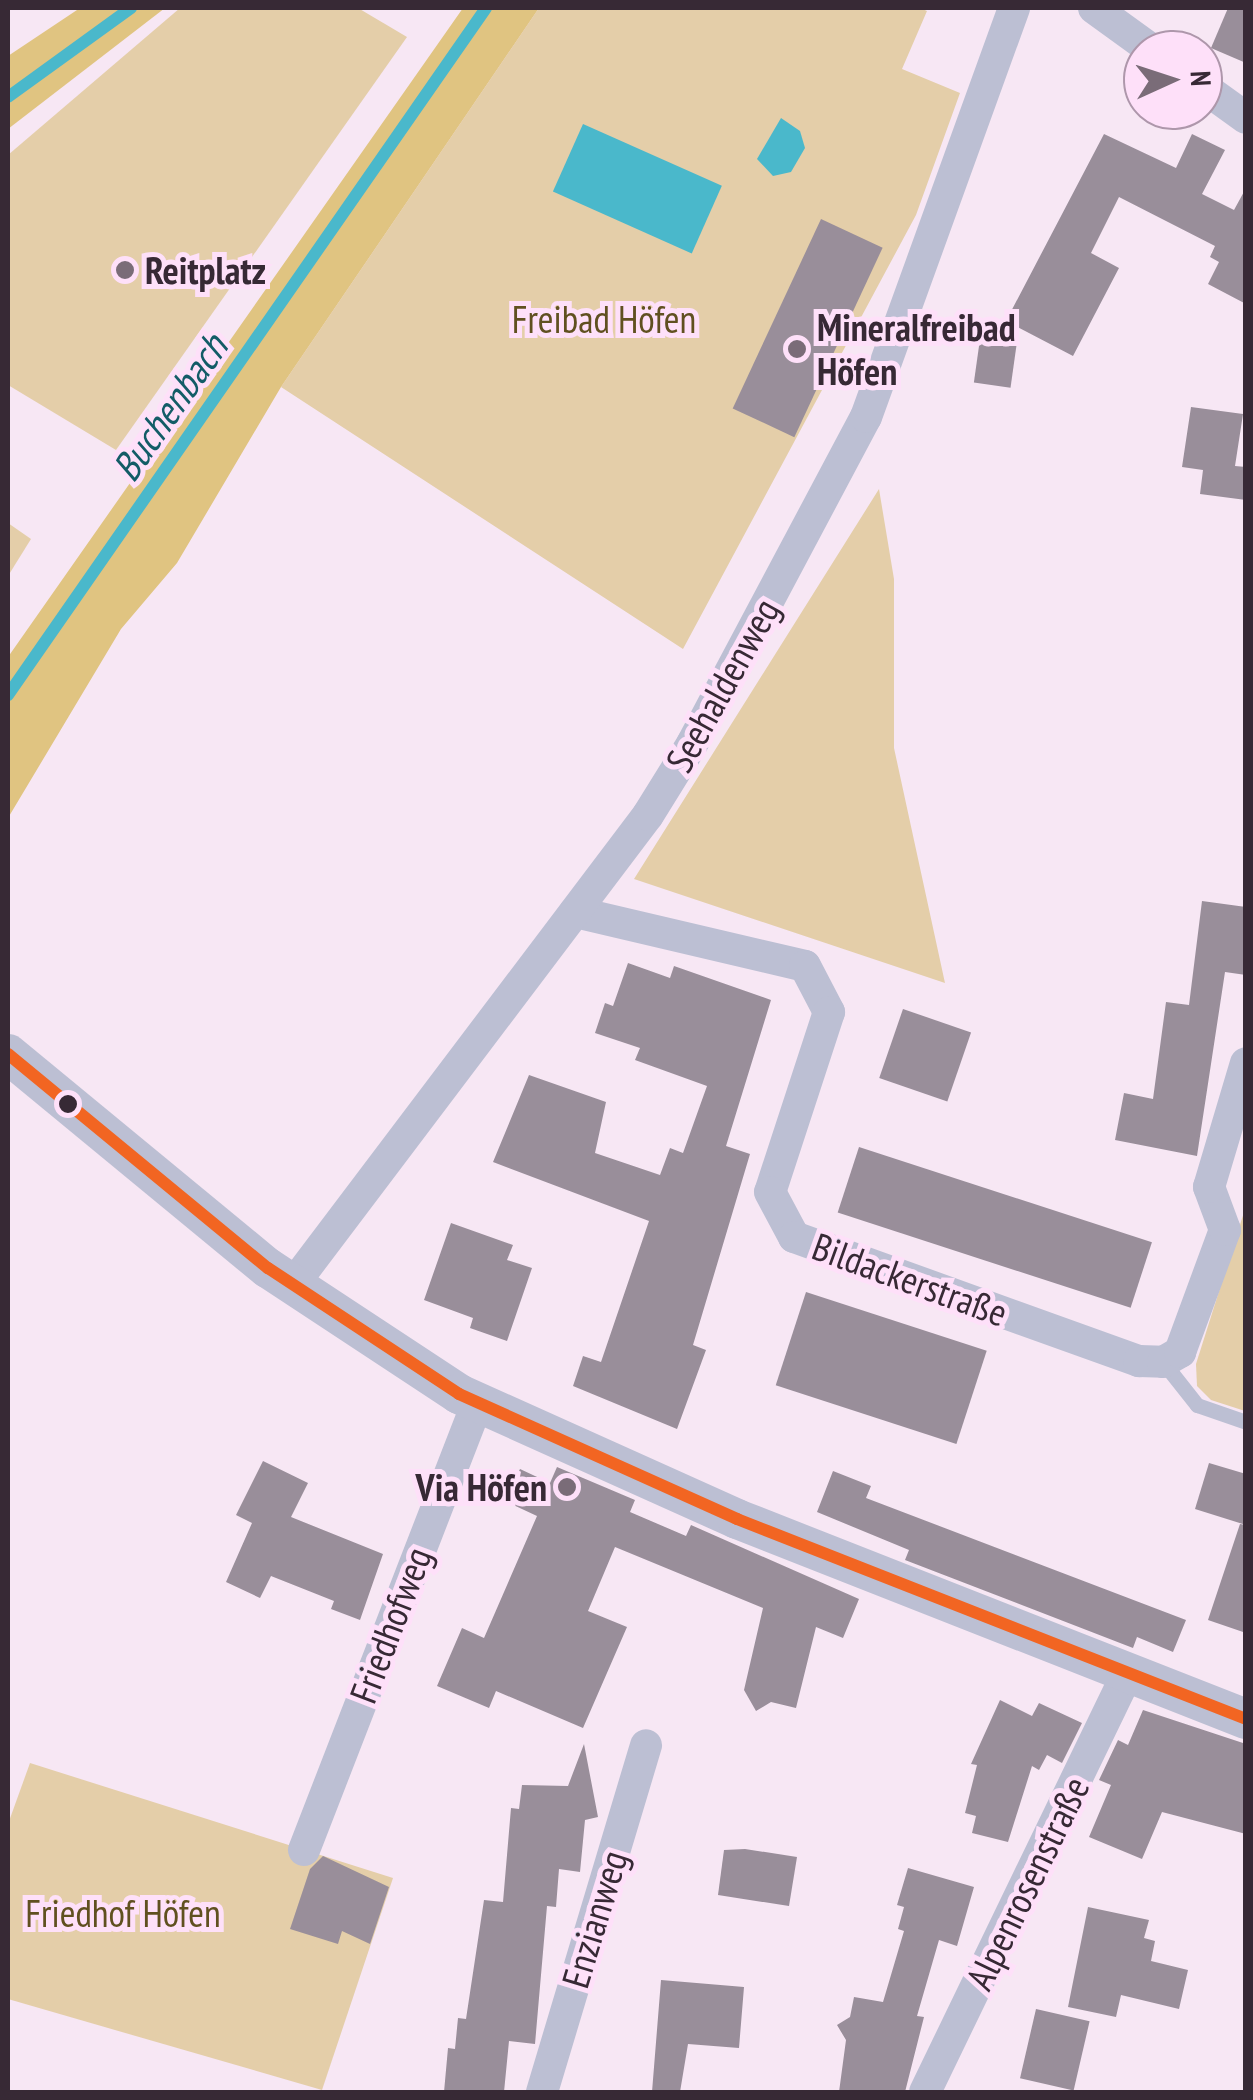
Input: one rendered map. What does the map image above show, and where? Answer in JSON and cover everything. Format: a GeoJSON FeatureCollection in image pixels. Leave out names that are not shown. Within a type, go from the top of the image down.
{"type":"FeatureCollection","features":[{"type":"Feature","properties":{"kind":"street","name":"Seehaldenweg"},"geometry":{"type":"LineString","coordinates":[[280,1277],[574,912],[692,744],[866,418],[1014,8]]}},
{"type":"Feature","properties":{"kind":"street"},"geometry":{"type":"LineString","coordinates":[[1094,8],[1124,30]]}},
{"type":"Feature","properties":{"kind":"street"},"geometry":{"type":"LineString","coordinates":[[1223,101],[1246,118]]}},
{"type":"Feature","properties":{"kind":"street","name":"Bildackerstraße"},"geometry":{"type":"LineString","coordinates":[[574,912],[805,966],[830,1012],[770,1192],[794,1237],[1139,1361],[1163,1362]]}},
{"type":"Feature","properties":{"kind":"street"},"geometry":{"type":"LineString","coordinates":[[8,1054],[280,1277],[478,1402],[737,1519],[1246,1719]]}},
{"type":"Feature","properties":{"kind":"street"},"geometry":{"type":"LineString","coordinates":[[1163,1362],[1180,1352],[1224,1230],[1209,1187],[1246,1063]]}},
{"type":"Feature","properties":{"kind":"street","name":"Friedhofweg"},"geometry":{"type":"LineString","coordinates":[[304,1850],[478,1402]]}},
{"type":"Feature","properties":{"kind":"street","name":"Alpenrosenstraße"},"geometry":{"type":"LineString","coordinates":[[924,2092],[1128,1673]]}},
{"type":"Feature","properties":{"kind":"street","name":"Enzianweg"},"geometry":{"type":"LineString","coordinates":[[542,2092],[646,1745]]}},
{"type":"Feature","properties":{"kind":"lane"},"geometry":{"type":"LineString","coordinates":[[1163,1362],[1197,1405],[1246,1422]]}},
{"type":"Feature","properties":{"kind":"green space","name":"Reitplatz"},"geometry":{"type":"Polygon","coordinates":[[[180,8],[358,8],[407,37],[116,450],[8,385],[8,155],[180,8]]]}},
{"type":"Feature","properties":{"kind":"green space","name":"Freibad Höfen"},"geometry":{"type":"Polygon","coordinates":[[[539,8],[920,8],[927,11],[902,69],[960,93],[916,215],[683,649],[281,387],[539,8]]]}},
{"type":"Feature","properties":{"kind":"green space"},"geometry":{"type":"Polygon","coordinates":[[[879,489],[894,579],[894,748],[945,983],[634,879],[879,489]]]}},
{"type":"Feature","properties":{"kind":"green space"},"geometry":{"type":"Polygon","coordinates":[[[8,523],[31,539],[8,576],[8,523]]]}},
{"type":"Feature","properties":{"kind":"green space"},"geometry":{"type":"Polygon","coordinates":[[[1245,1209],[1245,1411],[1211,1400],[1197,1386],[1196,1364],[1245,1209]]]}},
{"type":"Feature","properties":{"kind":"green space","name":"Friedhof Höfen"},"geometry":{"type":"Polygon","coordinates":[[[30,1763],[393,1878],[322,2090],[8,1999],[8,1824],[30,1763]]]}},
{"type":"Feature","properties":{"kind":"shaded area"},"geometry":{"type":"Polygon","coordinates":[[[80,8],[165,8],[8,129],[8,56],[80,8]]]}},
{"type":"Feature","properties":{"kind":"shaded area"},"geometry":{"type":"Polygon","coordinates":[[[463,8],[539,8],[281,387],[177,563],[121,629],[8,818],[8,657],[463,8]]]}},
{"type":"Feature","properties":{"kind":"water"},"geometry":{"type":"Polygon","coordinates":[[[781,118],[800,131],[805,148],[791,172],[773,176],[757,159],[781,118]]]}},
{"type":"Feature","properties":{"kind":"water"},"geometry":{"type":"Polygon","coordinates":[[[583,124],[722,186],[692,253],[553,192],[583,124]]]}},
{"type":"Feature","properties":{"kind":"building"},"geometry":{"type":"Polygon","coordinates":[[[1228,8],[1246,8],[1246,63],[1223,53],[1223,30],[1219,30],[1228,8]]]}},
{"type":"Feature","properties":{"kind":"building"},"geometry":{"type":"Polygon","coordinates":[[[1104,134],[1176,168],[1192,134],[1225,150],[1202,194],[1234,210],[1246,188],[1246,304],[1208,284],[1219,262],[1210,257],[1215,246],[1119,197],[1091,253],[1119,268],[1073,356],[1006,321],[1104,134]]]}},
{"type":"Feature","properties":{"kind":"building","name":"Mineralfreibad Höfen"},"geometry":{"type":"Polygon","coordinates":[[[821,219],[883,248],[794,437],[733,408],[821,219]]]}},
{"type":"Feature","properties":{"kind":"building"},"geometry":{"type":"Polygon","coordinates":[[[980,339],[1017,344],[1011,388],[974,383],[980,339]]]}},
{"type":"Feature","properties":{"kind":"building"},"geometry":{"type":"Polygon","coordinates":[[[1191,407],[1243,414],[1235,466],[1246,467],[1246,500],[1200,494],[1203,470],[1182,467],[1191,407]]]}},
{"type":"Feature","properties":{"kind":"building"},"geometry":{"type":"Polygon","coordinates":[[[1202,901],[1246,907],[1246,975],[1225,972],[1197,1156],[1115,1140],[1124,1093],[1153,1099],[1166,1002],[1189,1005],[1202,901]]]}},
{"type":"Feature","properties":{"kind":"building"},"geometry":{"type":"Polygon","coordinates":[[[628,963],[670,978],[674,966],[771,1000],[726,1146],[750,1154],[693,1345],[706,1350],[677,1429],[573,1386],[583,1356],[601,1362],[649,1221],[493,1162],[529,1075],[606,1102],[595,1153],[660,1175],[670,1148],[683,1153],[707,1086],[635,1060],[640,1048],[595,1033],[605,1003],[613,1006],[628,963]]]}},
{"type":"Feature","properties":{"kind":"building"},"geometry":{"type":"Polygon","coordinates":[[[903,1009],[971,1032],[947,1101],[879,1078],[903,1009]]]}},
{"type":"Feature","properties":{"kind":"building"},"geometry":{"type":"Polygon","coordinates":[[[859,1147],[1152,1242],[1131,1308],[838,1213],[859,1147]]]}},
{"type":"Feature","properties":{"kind":"building"},"geometry":{"type":"Polygon","coordinates":[[[451,1223],[513,1245],[507,1260],[532,1268],[507,1341],[470,1328],[473,1318],[424,1300],[451,1223]]]}},
{"type":"Feature","properties":{"kind":"building"},"geometry":{"type":"Polygon","coordinates":[[[806,1292],[987,1351],[956,1444],[776,1385],[806,1292]]]}},
{"type":"Feature","properties":{"kind":"building"},"geometry":{"type":"Polygon","coordinates":[[[263,1461],[308,1483],[291,1517],[383,1554],[360,1620],[331,1609],[334,1601],[271,1576],[260,1598],[226,1582],[252,1523],[236,1515],[263,1461]]]}},
{"type":"Feature","properties":{"kind":"building"},"geometry":{"type":"Polygon","coordinates":[[[1209,1463],[1246,1474],[1246,1525],[1195,1509],[1209,1463]]]}},
{"type":"Feature","properties":{"kind":"building"},"geometry":{"type":"Polygon","coordinates":[[[557,1467],[635,1500],[630,1512],[686,1536],[691,1525],[859,1599],[843,1638],[816,1627],[796,1708],[771,1702],[756,1711],[744,1690],[763,1608],[615,1547],[588,1611],[627,1627],[583,1728],[496,1691],[489,1708],[437,1686],[462,1628],[484,1638],[537,1516],[505,1501],[520,1469],[550,1483],[557,1467]]]}},
{"type":"Feature","properties":{"kind":"building"},"geometry":{"type":"Polygon","coordinates":[[[833,1471],[871,1486],[866,1498],[1186,1620],[1173,1652],[1137,1637],[1133,1648],[905,1560],[909,1550],[817,1512],[833,1471]]]}},
{"type":"Feature","properties":{"kind":"building"},"geometry":{"type":"Polygon","coordinates":[[[1240,1524],[1246,1525],[1246,1633],[1208,1620],[1240,1524]]]}},
{"type":"Feature","properties":{"kind":"building"},"geometry":{"type":"Polygon","coordinates":[[[1000,1700],[1032,1716],[1039,1703],[1082,1723],[1062,1763],[1047,1755],[1039,1770],[1032,1766],[1008,1842],[972,1833],[976,1816],[965,1813],[977,1765],[971,1764],[1000,1700]]]}},
{"type":"Feature","properties":{"kind":"building"},"geometry":{"type":"Polygon","coordinates":[[[1143,1710],[1246,1744],[1246,1834],[1162,1812],[1142,1859],[1089,1837],[1111,1785],[1099,1780],[1118,1740],[1128,1745],[1143,1710]]]}},
{"type":"Feature","properties":{"kind":"building"},"geometry":{"type":"Polygon","coordinates":[[[584,1744],[598,1817],[585,1820],[580,1872],[559,1869],[556,1907],[547,1906],[535,2044],[509,2041],[504,2092],[444,2092],[448,2048],[455,2049],[458,2018],[466,2019],[484,1900],[503,1902],[511,1808],[519,1809],[522,1785],[568,1786],[584,1744]]]}},
{"type":"Feature","properties":{"kind":"building"},"geometry":{"type":"Polygon","coordinates":[[[724,1850],[797,1857],[789,1906],[718,1895],[724,1850]]]}},
{"type":"Feature","properties":{"kind":"building"},"geometry":{"type":"Polygon","coordinates":[[[323,1856],[389,1887],[370,1944],[342,1931],[338,1944],[290,1929],[310,1869],[323,1856]]]}},
{"type":"Feature","properties":{"kind":"building"},"geometry":{"type":"Polygon","coordinates":[[[908,1868],[974,1887],[957,1946],[939,1940],[917,2016],[924,2017],[905,2092],[839,2092],[846,2040],[837,2025],[850,2017],[854,1997],[883,2002],[904,1931],[898,1929],[904,1907],[897,1905],[908,1868]]]}},
{"type":"Feature","properties":{"kind":"building"},"geometry":{"type":"Polygon","coordinates":[[[1088,1907],[1149,1920],[1144,1938],[1155,1941],[1151,1961],[1188,1970],[1179,2009],[1121,1995],[1116,2017],[1068,2007],[1088,1907]]]}},
{"type":"Feature","properties":{"kind":"building"},"geometry":{"type":"Polygon","coordinates":[[[661,1980],[744,1987],[739,2048],[688,2044],[680,2092],[652,2092],[661,1980]]]}},
{"type":"Feature","properties":{"kind":"building"},"geometry":{"type":"Polygon","coordinates":[[[1036,2009],[1090,2021],[1074,2091],[1020,2078],[1036,2009]]]}},
{"type":"Feature","properties":{"kind":"waterway"},"geometry":{"type":"LineString","coordinates":[[8,97],[131,8]]}},
{"type":"Feature","properties":{"kind":"waterway","name":"Buchenbach"},"geometry":{"type":"LineString","coordinates":[[8,695],[486,8]]}},
{"type":"Feature","properties":{"kind":"transit line"},"geometry":{"type":"LineString","coordinates":[[8,1054],[268,1268],[459,1394],[737,1519],[1246,1719]]}},
{"type":"Feature","properties":{"kind":"place","name":"Reitplatz"},"geometry":{"type":"Point","coordinates":[125,270]}},
{"type":"Feature","properties":{"kind":"place","name":"Mineralfreibad Höfen"},"geometry":{"type":"Point","coordinates":[797,349]}},
{"type":"Feature","properties":{"kind":"place","name":"Via Höfen"},"geometry":{"type":"Point","coordinates":[567,1487]}}]}
